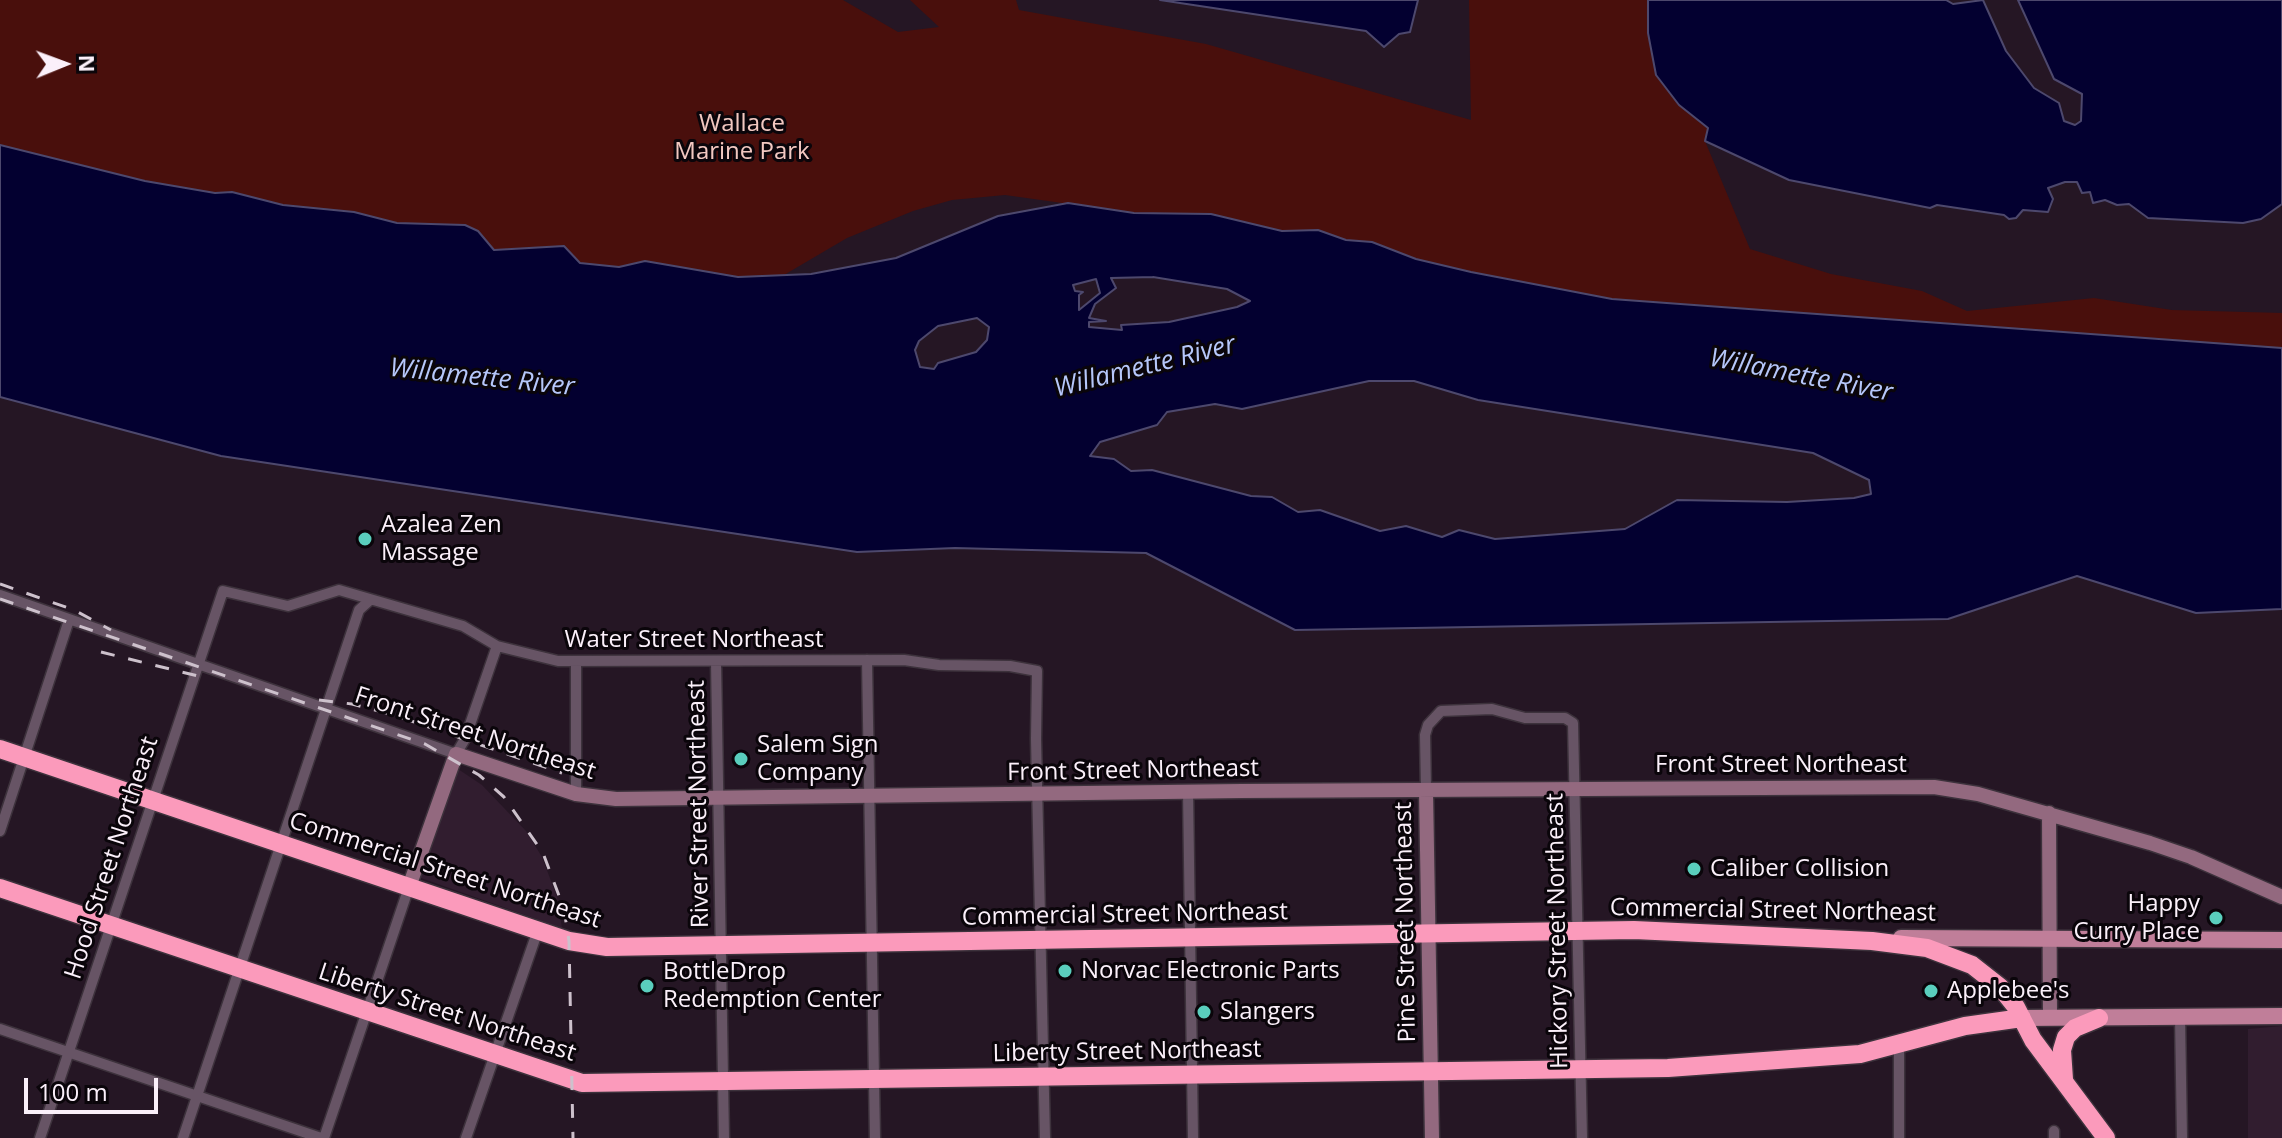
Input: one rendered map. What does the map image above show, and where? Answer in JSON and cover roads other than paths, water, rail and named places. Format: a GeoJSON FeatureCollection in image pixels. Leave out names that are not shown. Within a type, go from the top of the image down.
{"type":"FeatureCollection","features":[{"type":"Feature","properties":{"kind":"highway","name":"Commercial Street Northeast"},"geometry":{"type":"LineString","coordinates":[[0,749],[538,930],[579,943],[607,947],[1575,932],[1683,932],[1872,941]]}},
{"type":"Feature","properties":{"kind":"highway","name":"Liberty Street Northeast"},"geometry":{"type":"LineString","coordinates":[[0,888],[582,1083],[1581,1070],[1860,1054],[1965,1026],[2022,1018]]}},
{"type":"Feature","properties":{"kind":"highway"},"geometry":{"type":"LineString","coordinates":[[1872,941],[1927,948],[1955,956],[2000,987],[2033,1040],[2106,1138]]}},
{"type":"Feature","properties":{"kind":"highway"},"geometry":{"type":"LineString","coordinates":[[2064,1079],[2062,1050],[2066,1037],[2075,1028],[2099,1018]]}},
{"type":"Feature","properties":{"kind":"main road","name":"Commercial Street Northeast"},"geometry":{"type":"LineString","coordinates":[[1872,941],[1891,938],[2282,940]]}},
{"type":"Feature","properties":{"kind":"main road","name":"Liberty Street Northeast"},"geometry":{"type":"LineString","coordinates":[[2022,1018],[2282,1016]]}},
{"type":"Feature","properties":{"kind":"street","name":"Water Street Northeast"},"geometry":{"type":"LineString","coordinates":[[223,591],[282,606],[302,603],[333,590],[370,600],[387,601],[463,626],[497,646],[576,663],[867,660],[1010,666],[1037,671],[1037,794]]}},
{"type":"Feature","properties":{"kind":"street","name":"Hood Street Northeast"},"geometry":{"type":"LineString","coordinates":[[40,1138],[223,591]]}},
{"type":"Feature","properties":{"kind":"street","name":"Front Street Northeast"},"geometry":{"type":"LineString","coordinates":[[0,595],[576,794],[616,799],[717,799],[1188,791],[1916,786],[1968,792],[2049,813],[2191,857],[2282,897]]}},
{"type":"Feature","properties":{"kind":"street"},"geometry":{"type":"LineString","coordinates":[[183,1138],[359,610],[370,600]]}},
{"type":"Feature","properties":{"kind":"street"},"geometry":{"type":"LineString","coordinates":[[0,831],[69,620]]}},
{"type":"Feature","properties":{"kind":"street"},"geometry":{"type":"LineString","coordinates":[[0,1029],[322,1138],[456,754],[465,739],[497,646]]}},
{"type":"Feature","properties":{"kind":"street"},"geometry":{"type":"LineString","coordinates":[[867,660],[875,1138]]}},
{"type":"Feature","properties":{"kind":"street","name":"River Street Northeast"},"geometry":{"type":"LineString","coordinates":[[716,662],[724,1138]]}},
{"type":"Feature","properties":{"kind":"street"},"geometry":{"type":"LineString","coordinates":[[576,663],[576,794]]}},
{"type":"Feature","properties":{"kind":"street","name":"Hickory Street Northeast"},"geometry":{"type":"LineString","coordinates":[[1441,711],[1492,709],[1525,718],[1565,718],[1573,723],[1575,932],[1582,1138]]}},
{"type":"Feature","properties":{"kind":"street","name":"Pine Street Northeast"},"geometry":{"type":"LineString","coordinates":[[1432,1138],[1425,735],[1433,716],[1441,711]]}},
{"type":"Feature","properties":{"kind":"street"},"geometry":{"type":"LineString","coordinates":[[1188,791],[1193,1138]]}},
{"type":"Feature","properties":{"kind":"street"},"geometry":{"type":"LineString","coordinates":[[1037,794],[1045,1138]]}},
{"type":"Feature","properties":{"kind":"street"},"geometry":{"type":"LineString","coordinates":[[2049,813],[2050,1018]]}},
{"type":"Feature","properties":{"kind":"street"},"geometry":{"type":"LineString","coordinates":[[466,1138],[538,930]]}},
{"type":"Feature","properties":{"kind":"street"},"geometry":{"type":"LineString","coordinates":[[2180,1017],[2182,1138]]}},
{"type":"Feature","properties":{"kind":"street"},"geometry":{"type":"LineString","coordinates":[[1899,1046],[1899,1138]]}},
{"type":"Feature","properties":{"kind":"water"},"geometry":{"type":"Polygon","coordinates":[[[1160,0],[1418,0],[1410,32],[1399,34],[1384,47],[1366,31],[1160,0]]]}},
{"type":"Feature","properties":{"kind":"water"},"geometry":{"type":"Polygon","coordinates":[[[1648,0],[1946,0],[1953,4],[1983,0],[2006,51],[2034,88],[2059,103],[2064,121],[2075,125],[2081,121],[2082,94],[2054,79],[2018,0],[2282,0],[2282,204],[2261,219],[2243,223],[2148,218],[2129,204],[2117,205],[2105,200],[2093,203],[2090,192],[2082,193],[2077,182],[2065,182],[2048,188],[2053,199],[2048,212],[2023,210],[2016,218],[2009,219],[2004,215],[1937,205],[1930,208],[1789,180],[1705,141],[1708,128],[1679,105],[1656,75],[1648,33],[1648,0]]]}},
{"type":"Feature","properties":{"kind":"water","name":"Willamette River"},"geometry":{"type":"Polygon","coordinates":[[[0,145],[145,181],[215,193],[232,192],[283,205],[354,212],[397,223],[465,225],[478,231],[494,250],[564,246],[580,263],[619,267],[645,261],[738,277],[811,274],[896,258],[998,216],[1068,203],[1134,213],[1211,214],[1282,231],[1318,230],[1346,240],[1372,242],[1416,259],[1471,272],[1612,299],[2282,348],[2282,609],[2196,613],[2077,576],[1948,619],[1295,630],[1146,553],[955,548],[857,552],[221,456],[0,397],[0,145]],[[1153,277],[1111,278],[1116,288],[1095,304],[1089,318],[1106,321],[1089,322],[1089,327],[1122,330],[1121,325],[1169,322],[1237,307],[1250,301],[1227,289],[1153,277]],[[1096,279],[1073,285],[1075,291],[1083,292],[1079,295],[1079,310],[1100,293],[1096,279]],[[977,318],[938,326],[919,341],[915,350],[920,367],[934,369],[938,363],[976,352],[987,340],[989,327],[977,318]],[[1369,381],[1242,409],[1215,404],[1167,412],[1157,425],[1100,442],[1090,456],[1114,459],[1131,471],[1152,470],[1251,496],[1272,497],[1298,512],[1320,510],[1380,531],[1406,526],[1442,537],[1459,530],[1495,539],[1625,529],[1677,500],[1787,502],[1871,494],[1869,480],[1813,453],[1478,400],[1414,381],[1369,381]]]}},
{"type":"Feature","properties":{"kind":"railway"},"geometry":{"type":"LineString","coordinates":[[0,584],[74,610],[111,630]]}},
{"type":"Feature","properties":{"kind":"railway"},"geometry":{"type":"LineString","coordinates":[[0,599],[425,744],[479,775],[504,797],[543,853],[564,909],[569,941],[573,1138]]}},
{"type":"Feature","properties":{"kind":"railway"},"geometry":{"type":"LineString","coordinates":[[101,652],[202,677]]}},
{"type":"Feature","properties":{"kind":"railway"},"geometry":{"type":"LineString","coordinates":[[319,700],[352,704],[394,715],[562,773]]}},
{"type":"Feature","properties":{"kind":"place","name":"Azalea Zen Massage"},"geometry":{"type":"Point","coordinates":[365,539]}},
{"type":"Feature","properties":{"kind":"place","name":"Salem Sign Company"},"geometry":{"type":"Point","coordinates":[741,759]}},
{"type":"Feature","properties":{"kind":"place","name":"Caliber Collision"},"geometry":{"type":"Point","coordinates":[1694,869]}},
{"type":"Feature","properties":{"kind":"place","name":"Happy Curry Place"},"geometry":{"type":"Point","coordinates":[2216,918]}},
{"type":"Feature","properties":{"kind":"place","name":"Norvac Electronic Parts"},"geometry":{"type":"Point","coordinates":[1065,971]}},
{"type":"Feature","properties":{"kind":"place","name":"BottleDrop Redemption Center"},"geometry":{"type":"Point","coordinates":[647,986]}},
{"type":"Feature","properties":{"kind":"place","name":"Applebee's"},"geometry":{"type":"Point","coordinates":[1931,991]}},
{"type":"Feature","properties":{"kind":"place","name":"Slangers"},"geometry":{"type":"Point","coordinates":[1204,1012]}},
{"type":"Feature","properties":{"kind":"park label","name":"Wallace Marine Park"},"geometry":{"type":"Point","coordinates":[742,138]}}]}
